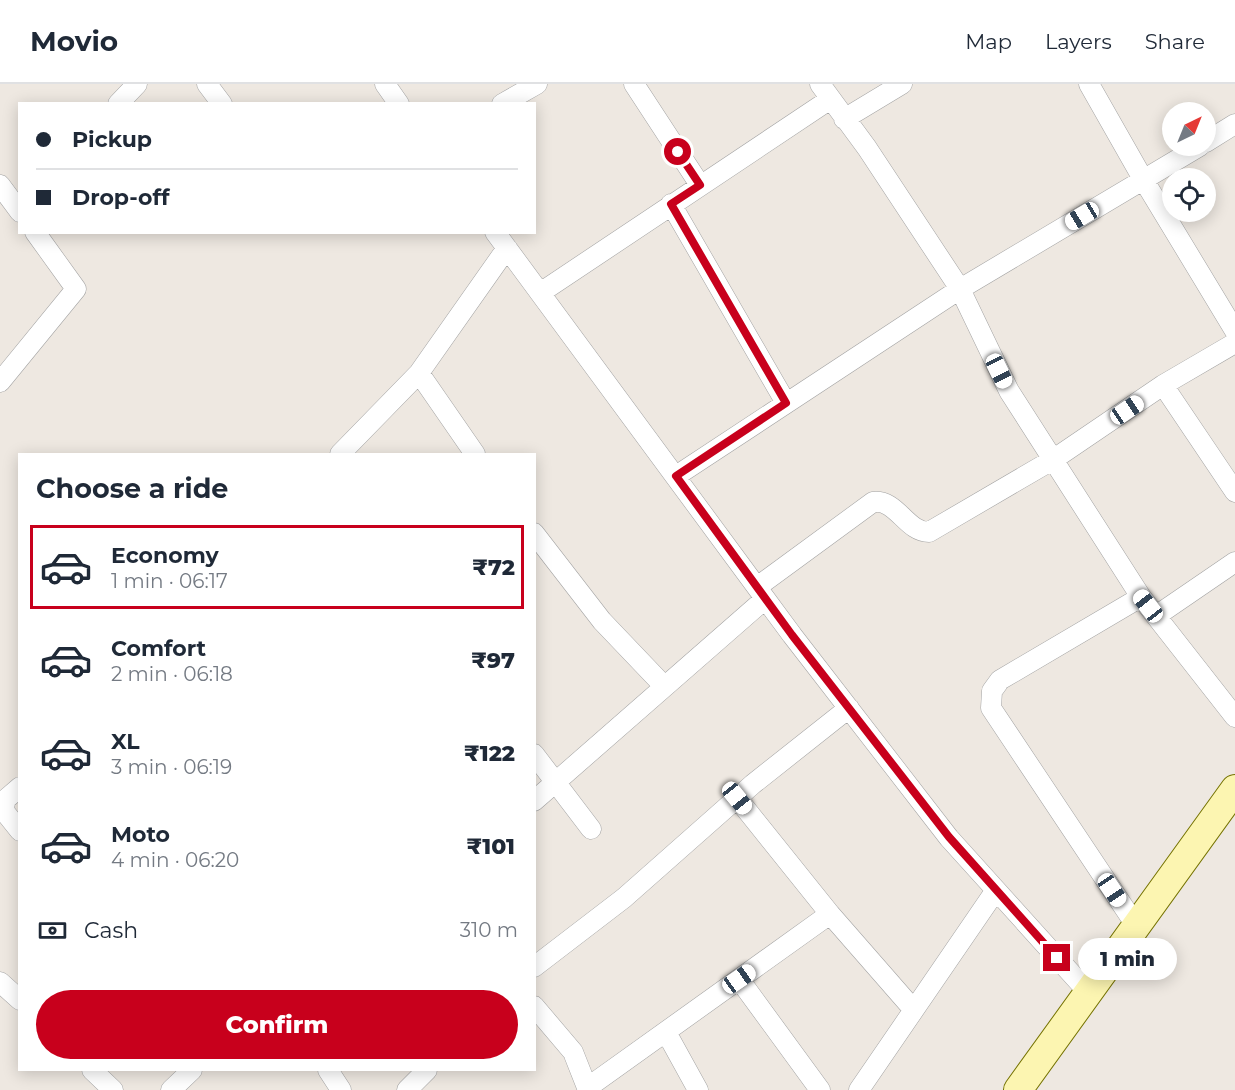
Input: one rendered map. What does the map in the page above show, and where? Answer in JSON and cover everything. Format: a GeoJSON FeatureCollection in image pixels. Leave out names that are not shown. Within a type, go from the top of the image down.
{"type":"FeatureCollection","features":[{"type":"Feature","properties":{"kind":"street"},"geometry":{"type":"LineString","coordinates":[[120,102],[137,84]]}},
{"type":"Feature","properties":{"kind":"street"},"geometry":{"type":"LineString","coordinates":[[207,84],[220,102]]}},
{"type":"Feature","properties":{"kind":"street"},"geometry":{"type":"LineString","coordinates":[[385,84],[398,102]]}},
{"type":"Feature","properties":{"kind":"street"},"geometry":{"type":"LineString","coordinates":[[506,102],[537,84]]}},
{"type":"Feature","properties":{"kind":"street"},"geometry":{"type":"LineString","coordinates":[[634,84],[700,185]]}},
{"type":"Feature","properties":{"kind":"street"},"geometry":{"type":"LineString","coordinates":[[844,119],[902,84]]}},
{"type":"Feature","properties":{"kind":"street"},"geometry":{"type":"LineString","coordinates":[[1097,87],[1143,179],[1235,331]]}},
{"type":"Feature","properties":{"kind":"street"},"geometry":{"type":"LineString","coordinates":[[540,293],[700,185],[825,92],[867,148],[960,289],[1009,391],[1141,597],[1235,717]]}},
{"type":"Feature","properties":{"kind":"street"},"geometry":{"type":"LineString","coordinates":[[1216,136],[1235,124]]}},
{"type":"Feature","properties":{"kind":"street"},"geometry":{"type":"LineString","coordinates":[[676,476],[960,289],[1183,156]]}},
{"type":"Feature","properties":{"kind":"street"},"geometry":{"type":"LineString","coordinates":[[0,185],[18,208]]}},
{"type":"Feature","properties":{"kind":"street"},"geometry":{"type":"LineString","coordinates":[[671,204],[786,403]]}},
{"type":"Feature","properties":{"kind":"street"},"geometry":{"type":"LineString","coordinates":[[0,382],[76,289],[35,234]]}},
{"type":"Feature","properties":{"kind":"street"},"geometry":{"type":"LineString","coordinates":[[341,453],[419,373],[501,240],[761,593],[949,837],[1088,992]]}},
{"type":"Feature","properties":{"kind":"street"},"geometry":{"type":"LineString","coordinates":[[536,799],[664,686],[761,593],[873,502],[884,502],[915,528],[929,532],[1054,459],[1163,385],[1235,343]]}},
{"type":"Feature","properties":{"kind":"street"},"geometry":{"type":"LineString","coordinates":[[419,373],[475,453]]}},
{"type":"Feature","properties":{"kind":"street"},"geometry":{"type":"LineString","coordinates":[[1163,385],[1235,492]]}},
{"type":"Feature","properties":{"kind":"street"},"geometry":{"type":"LineString","coordinates":[[536,536],[602,621],[664,686]]}},
{"type":"Feature","properties":{"kind":"street"},"geometry":{"type":"LineString","coordinates":[[1156,616],[1235,562]]}},
{"type":"Feature","properties":{"kind":"street"},"geometry":{"type":"LineString","coordinates":[[1137,927],[1012,741],[991,708],[989,700],[1000,680],[1141,597]]}},
{"type":"Feature","properties":{"kind":"street"},"geometry":{"type":"LineString","coordinates":[[536,965],[624,898],[737,798],[849,708]]}},
{"type":"Feature","properties":{"kind":"street"},"geometry":{"type":"LineString","coordinates":[[536,757],[591,829]]}},
{"type":"Feature","properties":{"kind":"street"},"geometry":{"type":"LineString","coordinates":[[18,789],[5,800],[4,811],[18,828]]}},
{"type":"Feature","properties":{"kind":"street"},"geometry":{"type":"LineString","coordinates":[[1018,1090],[1235,789]]}},
{"type":"Feature","properties":{"kind":"street"},"geometry":{"type":"LineString","coordinates":[[737,798],[830,914],[913,1009]]}},
{"type":"Feature","properties":{"kind":"street"},"geometry":{"type":"LineString","coordinates":[[859,1090],[996,890]]}},
{"type":"Feature","properties":{"kind":"street"},"geometry":{"type":"LineString","coordinates":[[536,1008],[573,1052],[587,1089],[830,914]]}},
{"type":"Feature","properties":{"kind":"street"},"geometry":{"type":"LineString","coordinates":[[739,979],[819,1090]]}},
{"type":"Feature","properties":{"kind":"street"},"geometry":{"type":"LineString","coordinates":[[0,982],[18,998]]}},
{"type":"Feature","properties":{"kind":"street"},"geometry":{"type":"LineString","coordinates":[[666,1032],[698,1090]]}},
{"type":"Feature","properties":{"kind":"street"},"geometry":{"type":"LineString","coordinates":[[93,1071],[113,1090]]}},
{"type":"Feature","properties":{"kind":"street"},"geometry":{"type":"LineString","coordinates":[[171,1090],[191,1071]]}},
{"type":"Feature","properties":{"kind":"street"},"geometry":{"type":"LineString","coordinates":[[329,1071],[341,1090]]}},
{"type":"Feature","properties":{"kind":"street"},"geometry":{"type":"LineString","coordinates":[[407,1090],[426,1071]]}},
{"type":"Feature","properties":{"kind":"route"},"geometry":{"type":"LineString","coordinates":[[678,152],[700,185],[671,204],[786,403],[676,476],[792,635],[949,837],[1057,958]]}}]}
